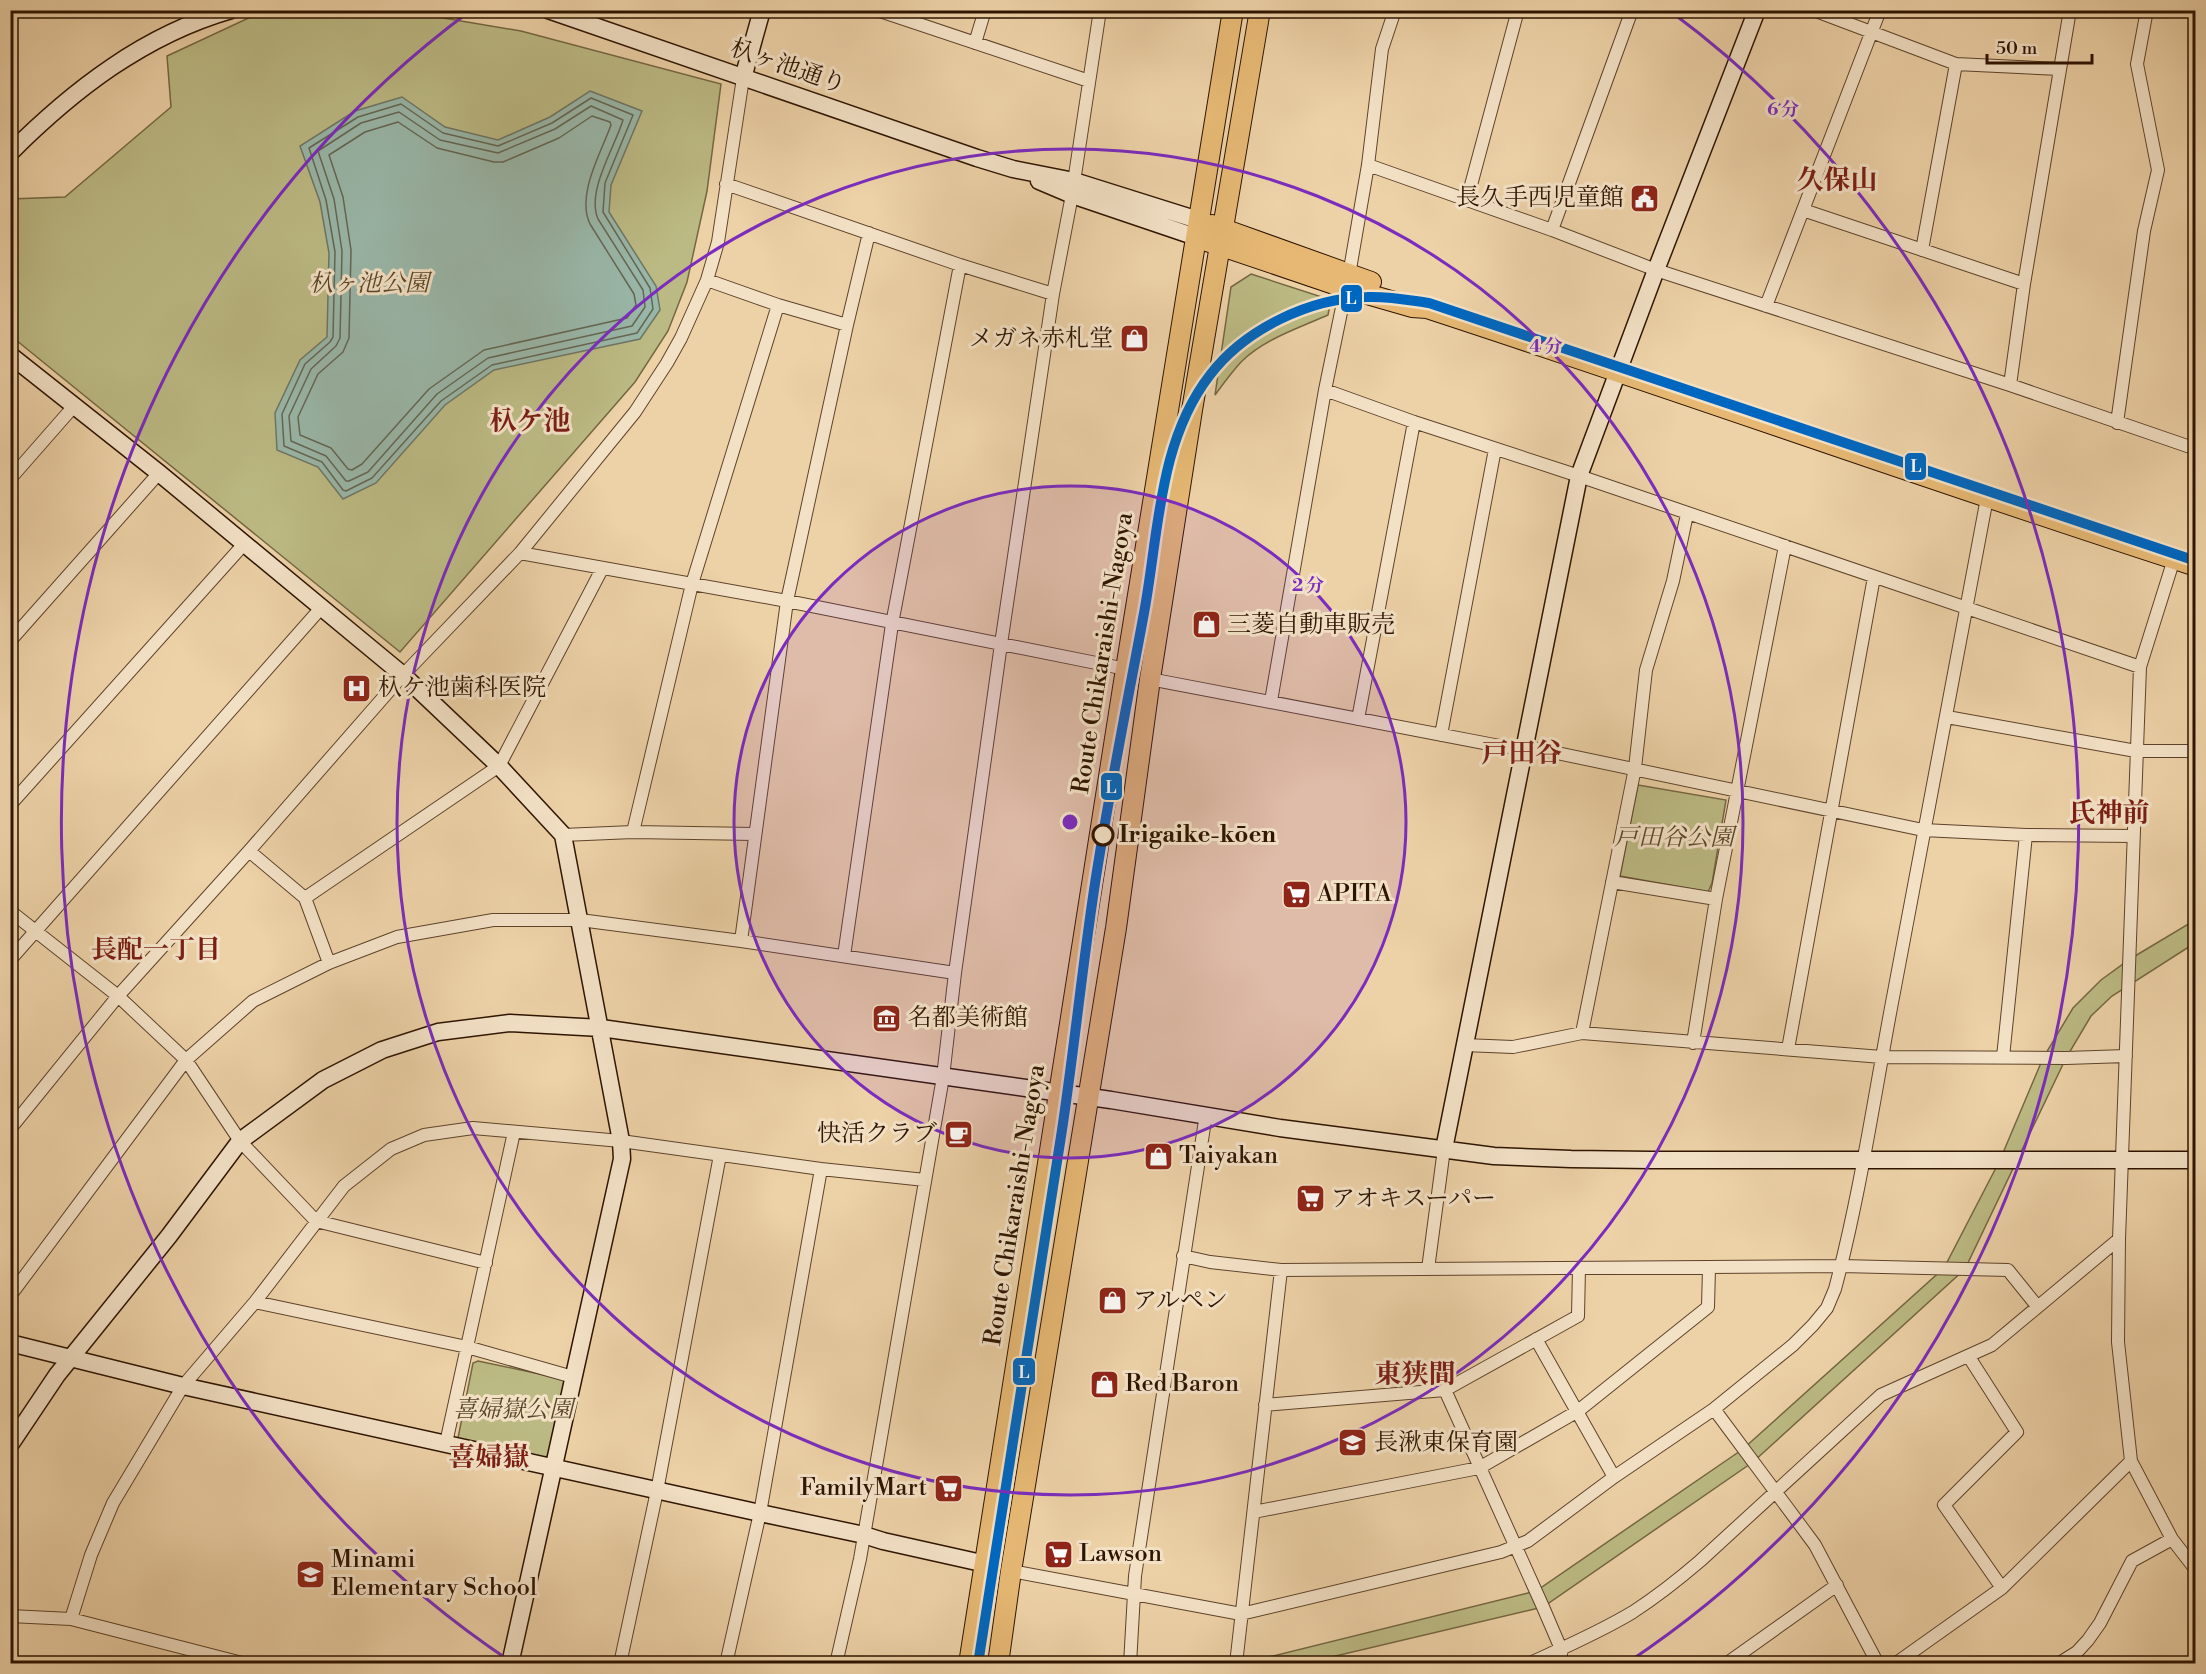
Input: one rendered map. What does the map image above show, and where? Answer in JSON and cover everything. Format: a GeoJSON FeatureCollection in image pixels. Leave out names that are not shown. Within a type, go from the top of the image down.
{"type":"FeatureCollection","features":[{"type":"Feature","properties":{"kind":"main road","name":"Route Chikaraishi-Nagoya"},"geometry":{"type":"LineString","coordinates":[[969,1664],[1125,669],[1233,10]]}},
{"type":"Feature","properties":{"kind":"main road","name":"Route Chikaraishi-Nagoya"},"geometry":{"type":"LineString","coordinates":[[998,1664],[1011,1571],[1119,911],[1150,679],[1260,10]]}},
{"type":"Feature","properties":{"kind":"main road"},"geometry":{"type":"LineString","coordinates":[[1197,229],[1348,281],[1412,307],[1427,308],[1619,371],[1988,498],[2196,566]]}},
{"type":"Feature","properties":{"kind":"street"},"geometry":{"type":"LineString","coordinates":[[10,153],[39,125],[103,72],[138,50],[200,19],[231,10]]}},
{"type":"Feature","properties":{"kind":"street","name":"杁ヶ池通り"},"geometry":{"type":"LineString","coordinates":[[548,10],[743,78],[1197,229]]}},
{"type":"Feature","properties":{"kind":"street"},"geometry":{"type":"LineString","coordinates":[[10,1129],[118,996],[403,675],[520,553],[635,412],[681,338],[707,280],[718,242],[743,78],[762,10]]}},
{"type":"Feature","properties":{"kind":"street"},"geometry":{"type":"LineString","coordinates":[[877,10],[1089,81]]}},
{"type":"Feature","properties":{"kind":"street"},"geometry":{"type":"LineString","coordinates":[[975,43],[985,10]]}},
{"type":"Feature","properties":{"kind":"street"},"geometry":{"type":"LineString","coordinates":[[836,1664],[864,1535],[943,1077],[955,973],[1001,644],[1053,294],[1073,188],[1100,10]]}},
{"type":"Feature","properties":{"kind":"street"},"geometry":{"type":"LineString","coordinates":[[1271,701],[1325,390],[1348,281],[1368,165],[1382,49],[1395,10]]}},
{"type":"Feature","properties":{"kind":"street"},"geometry":{"type":"LineString","coordinates":[[1467,200],[1518,10]]}},
{"type":"Feature","properties":{"kind":"street"},"geometry":{"type":"LineString","coordinates":[[1552,230],[1632,10]]}},
{"type":"Feature","properties":{"kind":"street"},"geometry":{"type":"LineString","coordinates":[[1428,1269],[1444,1149],[1579,476],[1757,10]]}},
{"type":"Feature","properties":{"kind":"street"},"geometry":{"type":"LineString","coordinates":[[1813,10],[1956,64],[2060,69]]}},
{"type":"Feature","properties":{"kind":"street"},"geometry":{"type":"LineString","coordinates":[[1766,306],[1880,10]]}},
{"type":"Feature","properties":{"kind":"street"},"geometry":{"type":"LineString","coordinates":[[2010,385],[2024,284],[2070,10]]}},
{"type":"Feature","properties":{"kind":"street"},"geometry":{"type":"LineString","coordinates":[[2117,423],[2144,231],[2157,170],[2138,64],[2147,10]]}},
{"type":"Feature","properties":{"kind":"street"},"geometry":{"type":"LineString","coordinates":[[1922,250],[1956,64]]}},
{"type":"Feature","properties":{"kind":"street"},"geometry":{"type":"LineString","coordinates":[[1368,165],[1552,230],[1656,270],[2010,385],[2196,449]]}},
{"type":"Feature","properties":{"kind":"street"},"geometry":{"type":"LineString","coordinates":[[726,184],[960,265],[1053,294]]}},
{"type":"Feature","properties":{"kind":"street"},"geometry":{"type":"LineString","coordinates":[[1803,210],[2024,284]]}},
{"type":"Feature","properties":{"kind":"street"},"geometry":{"type":"LineString","coordinates":[[741,941],[787,601],[869,233]]}},
{"type":"Feature","properties":{"kind":"street"},"geometry":{"type":"LineString","coordinates":[[844,956],[892,624],[960,265]]}},
{"type":"Feature","properties":{"kind":"street"},"geometry":{"type":"LineString","coordinates":[[707,280],[778,305],[847,325]]}},
{"type":"Feature","properties":{"kind":"street"},"geometry":{"type":"LineString","coordinates":[[633,832],[692,584],[778,305]]}},
{"type":"Feature","properties":{"kind":"street"},"geometry":{"type":"LineString","coordinates":[[10,354],[159,473],[403,675],[499,766],[563,835],[601,1029],[621,1141],[622,1159],[510,1664]]}},
{"type":"Feature","properties":{"kind":"street"},"geometry":{"type":"LineString","coordinates":[[1325,390],[2140,667]]}},
{"type":"Feature","properties":{"kind":"street"},"geometry":{"type":"LineString","coordinates":[[10,479],[74,406]]}},
{"type":"Feature","properties":{"kind":"street"},"geometry":{"type":"LineString","coordinates":[[1358,719],[1414,422]]}},
{"type":"Feature","properties":{"kind":"street"},"geometry":{"type":"LineString","coordinates":[[1441,735],[1495,449]]}},
{"type":"Feature","properties":{"kind":"street"},"geometry":{"type":"LineString","coordinates":[[10,641],[159,473]]}},
{"type":"Feature","properties":{"kind":"street"},"geometry":{"type":"LineString","coordinates":[[1011,1571],[1241,1614],[1484,1557],[1528,1541],[1614,1477],[1714,1409],[1793,1345],[1814,1325],[1827,1308],[1841,1266],[1864,1160],[1923,830],[1947,717],[1988,498]]}},
{"type":"Feature","properties":{"kind":"street"},"geometry":{"type":"LineString","coordinates":[[1582,1034],[1635,768],[1646,670],[1673,581],[1687,514]]}},
{"type":"Feature","properties":{"kind":"street"},"geometry":{"type":"LineString","coordinates":[[10,805],[244,544]]}},
{"type":"Feature","properties":{"kind":"street"},"geometry":{"type":"LineString","coordinates":[[1693,1043],[1716,899],[1785,546]]}},
{"type":"Feature","properties":{"kind":"street"},"geometry":{"type":"LineString","coordinates":[[520,553],[787,601],[892,624],[1125,669]]}},
{"type":"Feature","properties":{"kind":"street"},"geometry":{"type":"LineString","coordinates":[[2174,559],[2140,667],[2118,1342],[2131,1461],[2172,1539],[2196,1570]]}},
{"type":"Feature","properties":{"kind":"street"},"geometry":{"type":"LineString","coordinates":[[305,898],[499,766],[602,569]]}},
{"type":"Feature","properties":{"kind":"street"},"geometry":{"type":"LineString","coordinates":[[1788,1049],[1874,577]]}},
{"type":"Feature","properties":{"kind":"street"},"geometry":{"type":"LineString","coordinates":[[10,960],[321,608]]}},
{"type":"Feature","properties":{"kind":"street"},"geometry":{"type":"LineString","coordinates":[[1150,679],[1505,747],[1524,746],[1832,809],[1923,830],[2026,835],[2133,836]]}},
{"type":"Feature","properties":{"kind":"street"},"geometry":{"type":"LineString","coordinates":[[1947,717],[2136,751],[2196,752]]}},
{"type":"Feature","properties":{"kind":"street"},"geometry":{"type":"LineString","coordinates":[[563,835],[633,832],[754,834]]}},
{"type":"Feature","properties":{"kind":"street"},"geometry":{"type":"LineString","coordinates":[[2003,1057],[2026,835]]}},
{"type":"Feature","properties":{"kind":"street"},"geometry":{"type":"LineString","coordinates":[[249,850],[305,898],[329,963]]}},
{"type":"Feature","properties":{"kind":"street"},"geometry":{"type":"LineString","coordinates":[[1612,882],[1716,899]]}},
{"type":"Feature","properties":{"kind":"street"},"geometry":{"type":"LineString","coordinates":[[10,911],[118,996],[186,1059],[240,1141],[316,1221],[486,1263]]}},
{"type":"Feature","properties":{"kind":"street"},"geometry":{"type":"LineString","coordinates":[[10,1296],[186,1059],[253,1001],[329,963],[398,938],[493,920],[580,920],[955,973]]}},
{"type":"Feature","properties":{"kind":"street"},"geometry":{"type":"LineString","coordinates":[[10,1444],[57,1375],[169,1236],[240,1141],[323,1080],[382,1050],[438,1032],[510,1023],[601,1029],[1206,1114],[1280,1128],[1494,1156],[1571,1160],[2196,1160]]}},
{"type":"Feature","properties":{"kind":"street"},"geometry":{"type":"LineString","coordinates":[[1464,1045],[1514,1047],[1582,1034],[1882,1057],[2126,1056]]}},
{"type":"Feature","properties":{"kind":"street"},"geometry":{"type":"LineString","coordinates":[[1130,1664],[1132,1595],[1206,1114]]}},
{"type":"Feature","properties":{"kind":"street"},"geometry":{"type":"LineString","coordinates":[[71,1619],[91,1555],[113,1503],[183,1386],[255,1302],[344,1186],[391,1149],[424,1135],[473,1128],[621,1141],[821,1169],[925,1180]]}},
{"type":"Feature","properties":{"kind":"street"},"geometry":{"type":"LineString","coordinates":[[446,1443],[514,1132]]}},
{"type":"Feature","properties":{"kind":"street"},"geometry":{"type":"LineString","coordinates":[[620,1664],[657,1491],[720,1155]]}},
{"type":"Feature","properties":{"kind":"street"},"geometry":{"type":"LineString","coordinates":[[726,1664],[759,1514],[821,1169]]}},
{"type":"Feature","properties":{"kind":"street"},"geometry":{"type":"LineString","coordinates":[[1528,1664],[1632,1612],[1675,1582],[1881,1395],[1992,1346],[2037,1306],[2120,1239]]}},
{"type":"Feature","properties":{"kind":"street"},"geometry":{"type":"LineString","coordinates":[[1183,1256],[1210,1262],[1281,1270],[1841,1266],[2007,1270],[2037,1306]]}},
{"type":"Feature","properties":{"kind":"street"},"geometry":{"type":"LineString","coordinates":[[1265,1406],[1445,1390],[1578,1316],[1579,1268]]}},
{"type":"Feature","properties":{"kind":"street"},"geometry":{"type":"LineString","coordinates":[[1254,1512],[1479,1468],[1578,1411],[1708,1307],[1709,1268]]}},
{"type":"Feature","properties":{"kind":"street"},"geometry":{"type":"LineString","coordinates":[[1236,1664],[1281,1270]]}},
{"type":"Feature","properties":{"kind":"street"},"geometry":{"type":"LineString","coordinates":[[255,1302],[467,1347],[573,1377]]}},
{"type":"Feature","properties":{"kind":"street"},"geometry":{"type":"LineString","coordinates":[[1536,1339],[1614,1477]]}},
{"type":"Feature","properties":{"kind":"street"},"geometry":{"type":"LineString","coordinates":[[10,1343],[183,1386],[759,1514],[864,1535],[986,1564]]}},
{"type":"Feature","properties":{"kind":"street"},"geometry":{"type":"LineString","coordinates":[[1969,1357],[2017,1432],[1944,1505],[2002,1588]]}},
{"type":"Feature","properties":{"kind":"street"},"geometry":{"type":"LineString","coordinates":[[1445,1390],[1561,1649],[1562,1664]]}},
{"type":"Feature","properties":{"kind":"street"},"geometry":{"type":"LineString","coordinates":[[1714,1409],[1815,1545],[1878,1664]]}},
{"type":"Feature","properties":{"kind":"street"},"geometry":{"type":"LineString","coordinates":[[1895,1664],[2002,1588],[2131,1461]]}},
{"type":"Feature","properties":{"kind":"street"},"geometry":{"type":"LineString","coordinates":[[2058,1664],[2077,1652],[2088,1640],[2100,1623],[2132,1561],[2172,1539]]}},
{"type":"Feature","properties":{"kind":"street"},"geometry":{"type":"LineString","coordinates":[[1726,1664],[1837,1585]]}},
{"type":"Feature","properties":{"kind":"street"},"geometry":{"type":"LineString","coordinates":[[10,1616],[71,1619],[246,1664]]}},
{"type":"Feature","properties":{"kind":"green space","name":"杁ヶ池公園"},"geometry":{"type":"Polygon","coordinates":[[[317,10],[402,11],[521,31],[721,84],[707,191],[687,282],[668,331],[635,382],[400,652],[11,336],[10,199],[65,197],[171,107],[167,56],[255,15],[317,10]]]}},
{"type":"Feature","properties":{"kind":"green space"},"geometry":{"type":"Polygon","coordinates":[[[1251,274],[1331,300],[1328,315],[1282,335],[1250,354],[1215,395],[1231,287],[1251,274]]]}},
{"type":"Feature","properties":{"kind":"green space","name":"戸田谷公園"},"geometry":{"type":"Polygon","coordinates":[[[1638,785],[1726,800],[1712,883],[1708,892],[1620,876],[1638,785]]]}},
{"type":"Feature","properties":{"kind":"green space"},"geometry":{"type":"Polygon","coordinates":[[[2195,920],[2195,943],[2112,996],[2091,1016],[2066,1058],[1965,1269],[1753,1462],[1543,1607],[1306,1663],[1241,1664],[1536,1591],[1743,1449],[1944,1268],[2000,1160],[2043,1058],[2073,1008],[2101,980],[2130,959],[2195,920]]]}},
{"type":"Feature","properties":{"kind":"green space","name":"喜婦嶽公園"},"geometry":{"type":"Polygon","coordinates":[[[478,1361],[563,1379],[566,1382],[552,1454],[543,1458],[460,1442],[458,1438],[473,1363],[478,1361]]]}},
{"type":"Feature","properties":{"kind":"water","name":"杁ケ池"},"geometry":{"type":"Polygon","coordinates":[[[590,91],[642,111],[611,185],[609,212],[656,286],[660,310],[640,339],[494,370],[445,405],[376,483],[343,499],[318,467],[277,450],[275,413],[300,360],[327,337],[329,253],[320,202],[300,146],[355,111],[402,97],[445,127],[498,140],[550,117],[590,91]]]}},
{"type":"Feature","properties":{"kind":"transit line","name":"L"},"geometry":{"type":"LineString","coordinates":[[978,1664],[1062,1130],[1099,855],[1144,613],[1163,489],[1180,429],[1193,401],[1224,358],[1260,330],[1280,319],[1323,303],[1375,297],[1429,303],[2196,561]]}},
{"type":"Feature","properties":{"kind":"place","name":"長久手西児童館"},"geometry":{"type":"Point","coordinates":[1645,198]}},
{"type":"Feature","properties":{"kind":"place","name":"メガネ赤札堂"},"geometry":{"type":"Point","coordinates":[1134,339]}},
{"type":"Feature","properties":{"kind":"place","name":"三菱自動車販売"},"geometry":{"type":"Point","coordinates":[1206,625]}},
{"type":"Feature","properties":{"kind":"place","name":"杁ケ池歯科医院"},"geometry":{"type":"Point","coordinates":[357,688]}},
{"type":"Feature","properties":{"kind":"place","name":"Irigaike-kōen"},"geometry":{"type":"Point","coordinates":[1103,835]}},
{"type":"Feature","properties":{"kind":"place","name":"APITA"},"geometry":{"type":"Point","coordinates":[1296,894]}},
{"type":"Feature","properties":{"kind":"place","name":"名都美術館"},"geometry":{"type":"Point","coordinates":[887,1018]}},
{"type":"Feature","properties":{"kind":"place","name":"快活クラブ"},"geometry":{"type":"Point","coordinates":[958,1134]}},
{"type":"Feature","properties":{"kind":"place","name":"Taiyakan"},"geometry":{"type":"Point","coordinates":[1158,1156]}},
{"type":"Feature","properties":{"kind":"place","name":"アオキスーパー"},"geometry":{"type":"Point","coordinates":[1310,1199]}},
{"type":"Feature","properties":{"kind":"place","name":"アルペン"},"geometry":{"type":"Point","coordinates":[1112,1301]}},
{"type":"Feature","properties":{"kind":"place","name":"Red Baron"},"geometry":{"type":"Point","coordinates":[1104,1384]}},
{"type":"Feature","properties":{"kind":"place","name":"長湫東保育園"},"geometry":{"type":"Point","coordinates":[1353,1443]}},
{"type":"Feature","properties":{"kind":"place","name":"FamilyMart"},"geometry":{"type":"Point","coordinates":[948,1488]}},
{"type":"Feature","properties":{"kind":"place","name":"Lawson"},"geometry":{"type":"Point","coordinates":[1058,1554]}},
{"type":"Feature","properties":{"kind":"place","name":"Minami Elementary School"},"geometry":{"type":"Point","coordinates":[310,1574]}},
{"type":"Feature","properties":{"kind":"district","name":"久保山"},"geometry":{"type":"Point","coordinates":[1837,181]}},
{"type":"Feature","properties":{"kind":"district","name":"杁ケ池"},"geometry":{"type":"Point","coordinates":[530,422]}},
{"type":"Feature","properties":{"kind":"district","name":"戸田谷"},"geometry":{"type":"Point","coordinates":[1522,754]}},
{"type":"Feature","properties":{"kind":"district","name":"氏神前"},"geometry":{"type":"Point","coordinates":[2109,814]}},
{"type":"Feature","properties":{"kind":"district","name":"長配一丁目"},"geometry":{"type":"Point","coordinates":[156,950]}},
{"type":"Feature","properties":{"kind":"district","name":"東狭間"},"geometry":{"type":"Point","coordinates":[1415,1375]}},
{"type":"Feature","properties":{"kind":"district","name":"喜婦嶽"},"geometry":{"type":"Point","coordinates":[489,1458]}}]}
